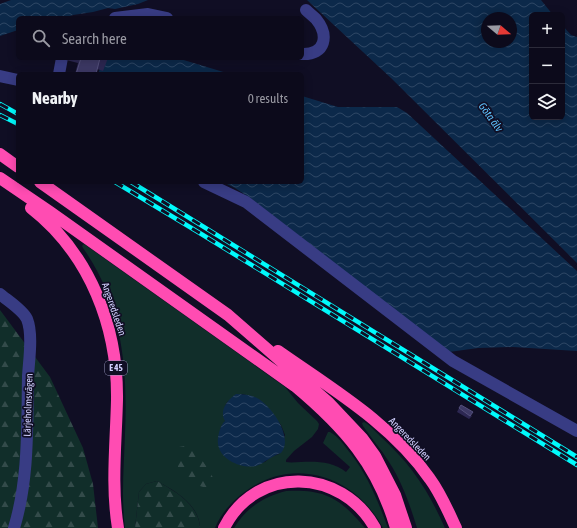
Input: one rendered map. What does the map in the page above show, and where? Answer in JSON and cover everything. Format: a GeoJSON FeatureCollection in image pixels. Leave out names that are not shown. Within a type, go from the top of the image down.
{"type":"FeatureCollection","features":[{"type":"Feature","properties":{"kind":"highway"},"geometry":{"type":"LineString","coordinates":[[0,154],[16,166]]}},
{"type":"Feature","properties":{"kind":"highway"},"geometry":{"type":"LineString","coordinates":[[0,178],[54,214],[289,382],[322,409],[352,441],[370,467],[387,501],[396,528]]}},
{"type":"Feature","properties":{"kind":"highway","name":"Angeredsleden"},"geometry":{"type":"LineString","coordinates":[[0,184],[47,220],[63,238],[78,256],[102,306],[113,343],[116,374],[117,401],[114,481],[118,528]]}},
{"type":"Feature","properties":{"kind":"highway"},"geometry":{"type":"LineString","coordinates":[[43,184],[228,315],[320,395],[362,438],[375,456],[391,485],[400,506],[406,528]]}},
{"type":"Feature","properties":{"kind":"highway","name":"Angeredsleden"},"geometry":{"type":"LineString","coordinates":[[228,315],[349,401],[388,431],[407,450],[432,481],[456,528]]}},
{"type":"Feature","properties":{"kind":"highway"},"geometry":{"type":"LineString","coordinates":[[224,528],[239,507],[258,492],[271,486],[298,481],[322,484],[340,492],[359,506],[375,528]]}},
{"type":"Feature","properties":{"kind":"street"},"geometry":{"type":"LineString","coordinates":[[304,54],[313,53],[319,50],[324,40],[323,33],[316,18],[306,10]]}},
{"type":"Feature","properties":{"kind":"street"},"geometry":{"type":"LineString","coordinates":[[132,16],[148,14],[158,16]]}},
{"type":"Feature","properties":{"kind":"street"},"geometry":{"type":"LineString","coordinates":[[59,72],[62,60]]}},
{"type":"Feature","properties":{"kind":"street"},"geometry":{"type":"LineString","coordinates":[[0,76],[16,80]]}},
{"type":"Feature","properties":{"kind":"street"},"geometry":{"type":"LineString","coordinates":[[208,184],[246,202],[453,361],[577,431]]}},
{"type":"Feature","properties":{"kind":"street","name":"Lärjeholmsvägen"},"geometry":{"type":"LineString","coordinates":[[0,294],[22,312],[26,318],[29,336],[26,454],[22,496],[14,528]]}},
{"type":"Feature","properties":{"kind":"green space"},"geometry":{"type":"Polygon","coordinates":[[[84,244],[285,387],[298,403],[319,424],[318,429],[312,437],[294,451],[286,462],[331,464],[346,472],[350,467],[323,443],[328,432],[330,432],[341,442],[363,471],[388,528],[383,528],[371,510],[357,496],[341,484],[323,477],[304,473],[284,474],[265,480],[246,491],[228,507],[215,528],[200,528],[199,520],[191,505],[171,489],[157,481],[146,484],[139,492],[135,528],[125,528],[123,493],[126,410],[120,337],[106,291],[96,269],[82,246],[84,244]],[[242,394],[226,403],[225,421],[221,427],[218,442],[231,461],[246,466],[265,462],[271,457],[279,454],[285,435],[281,425],[261,401],[254,397],[242,394]]]}},
{"type":"Feature","properties":{"kind":"green space"},"geometry":{"type":"Polygon","coordinates":[[[0,310],[50,377],[83,448],[93,484],[98,528],[0,528],[0,310]]]}},
{"type":"Feature","properties":{"kind":"green space"},"geometry":{"type":"Polygon","coordinates":[[[364,422],[391,446],[410,467],[432,502],[445,528],[417,528],[402,486],[394,470],[363,426],[362,423],[364,422]]]}},
{"type":"Feature","properties":{"kind":"green space"},"geometry":{"type":"Polygon","coordinates":[[[185,446],[194,452],[206,465],[214,480],[212,485],[207,488],[199,486],[190,482],[180,472],[177,464],[177,451],[179,447],[185,446]]]}},
{"type":"Feature","properties":{"kind":"green space"},"geometry":{"type":"Polygon","coordinates":[[[157,481],[178,494],[191,506],[199,520],[200,528],[135,528],[139,492],[146,484],[157,481]]]}},
{"type":"Feature","properties":{"kind":"green space"},"geometry":{"type":"Polygon","coordinates":[[[286,491],[311,492],[322,494],[331,498],[348,509],[365,528],[234,528],[244,515],[256,504],[270,496],[286,491]]]}},
{"type":"Feature","properties":{"kind":"water"},"geometry":{"type":"Polygon","coordinates":[[[11,0],[148,0],[138,4],[115,9],[108,8],[70,16],[16,16],[16,31],[0,36],[0,4],[11,0]]]}},
{"type":"Feature","properties":{"kind":"water","name":"Göta älv"},"geometry":{"type":"Polygon","coordinates":[[[307,0],[541,0],[551,12],[529,12],[529,120],[565,120],[565,28],[571,35],[577,37],[577,263],[391,78],[307,0]]]}},
{"type":"Feature","properties":{"kind":"water"},"geometry":{"type":"Polygon","coordinates":[[[103,60],[184,60],[223,72],[99,72],[103,60]]]}},
{"type":"Feature","properties":{"kind":"water"},"geometry":{"type":"Polygon","coordinates":[[[304,97],[338,107],[397,107],[407,113],[577,271],[577,351],[513,347],[478,348],[449,352],[253,200],[227,184],[304,184],[304,97]]]}},
{"type":"Feature","properties":{"kind":"water"},"geometry":{"type":"Polygon","coordinates":[[[236,394],[252,396],[263,402],[275,415],[283,431],[285,439],[284,447],[281,453],[256,466],[250,467],[238,465],[232,462],[223,455],[218,444],[219,432],[225,421],[223,417],[223,410],[230,399],[236,394]]]}},
{"type":"Feature","properties":{"kind":"building"},"geometry":{"type":"Polygon","coordinates":[[[80,60],[100,60],[96,72],[77,72],[80,60]]]}},
{"type":"Feature","properties":{"kind":"building"},"geometry":{"type":"Polygon","coordinates":[[[461,405],[473,412],[470,416],[459,408],[461,405]]]}},
{"type":"Feature","properties":{"kind":"railway"},"geometry":{"type":"LineString","coordinates":[[0,104],[16,113]]}},
{"type":"Feature","properties":{"kind":"railway"},"geometry":{"type":"LineString","coordinates":[[0,115],[16,123]]}},
{"type":"Feature","properties":{"kind":"railway"},"geometry":{"type":"LineString","coordinates":[[118,184],[577,465]]}},
{"type":"Feature","properties":{"kind":"railway"},"geometry":{"type":"LineString","coordinates":[[134,184],[577,457]]}}]}
